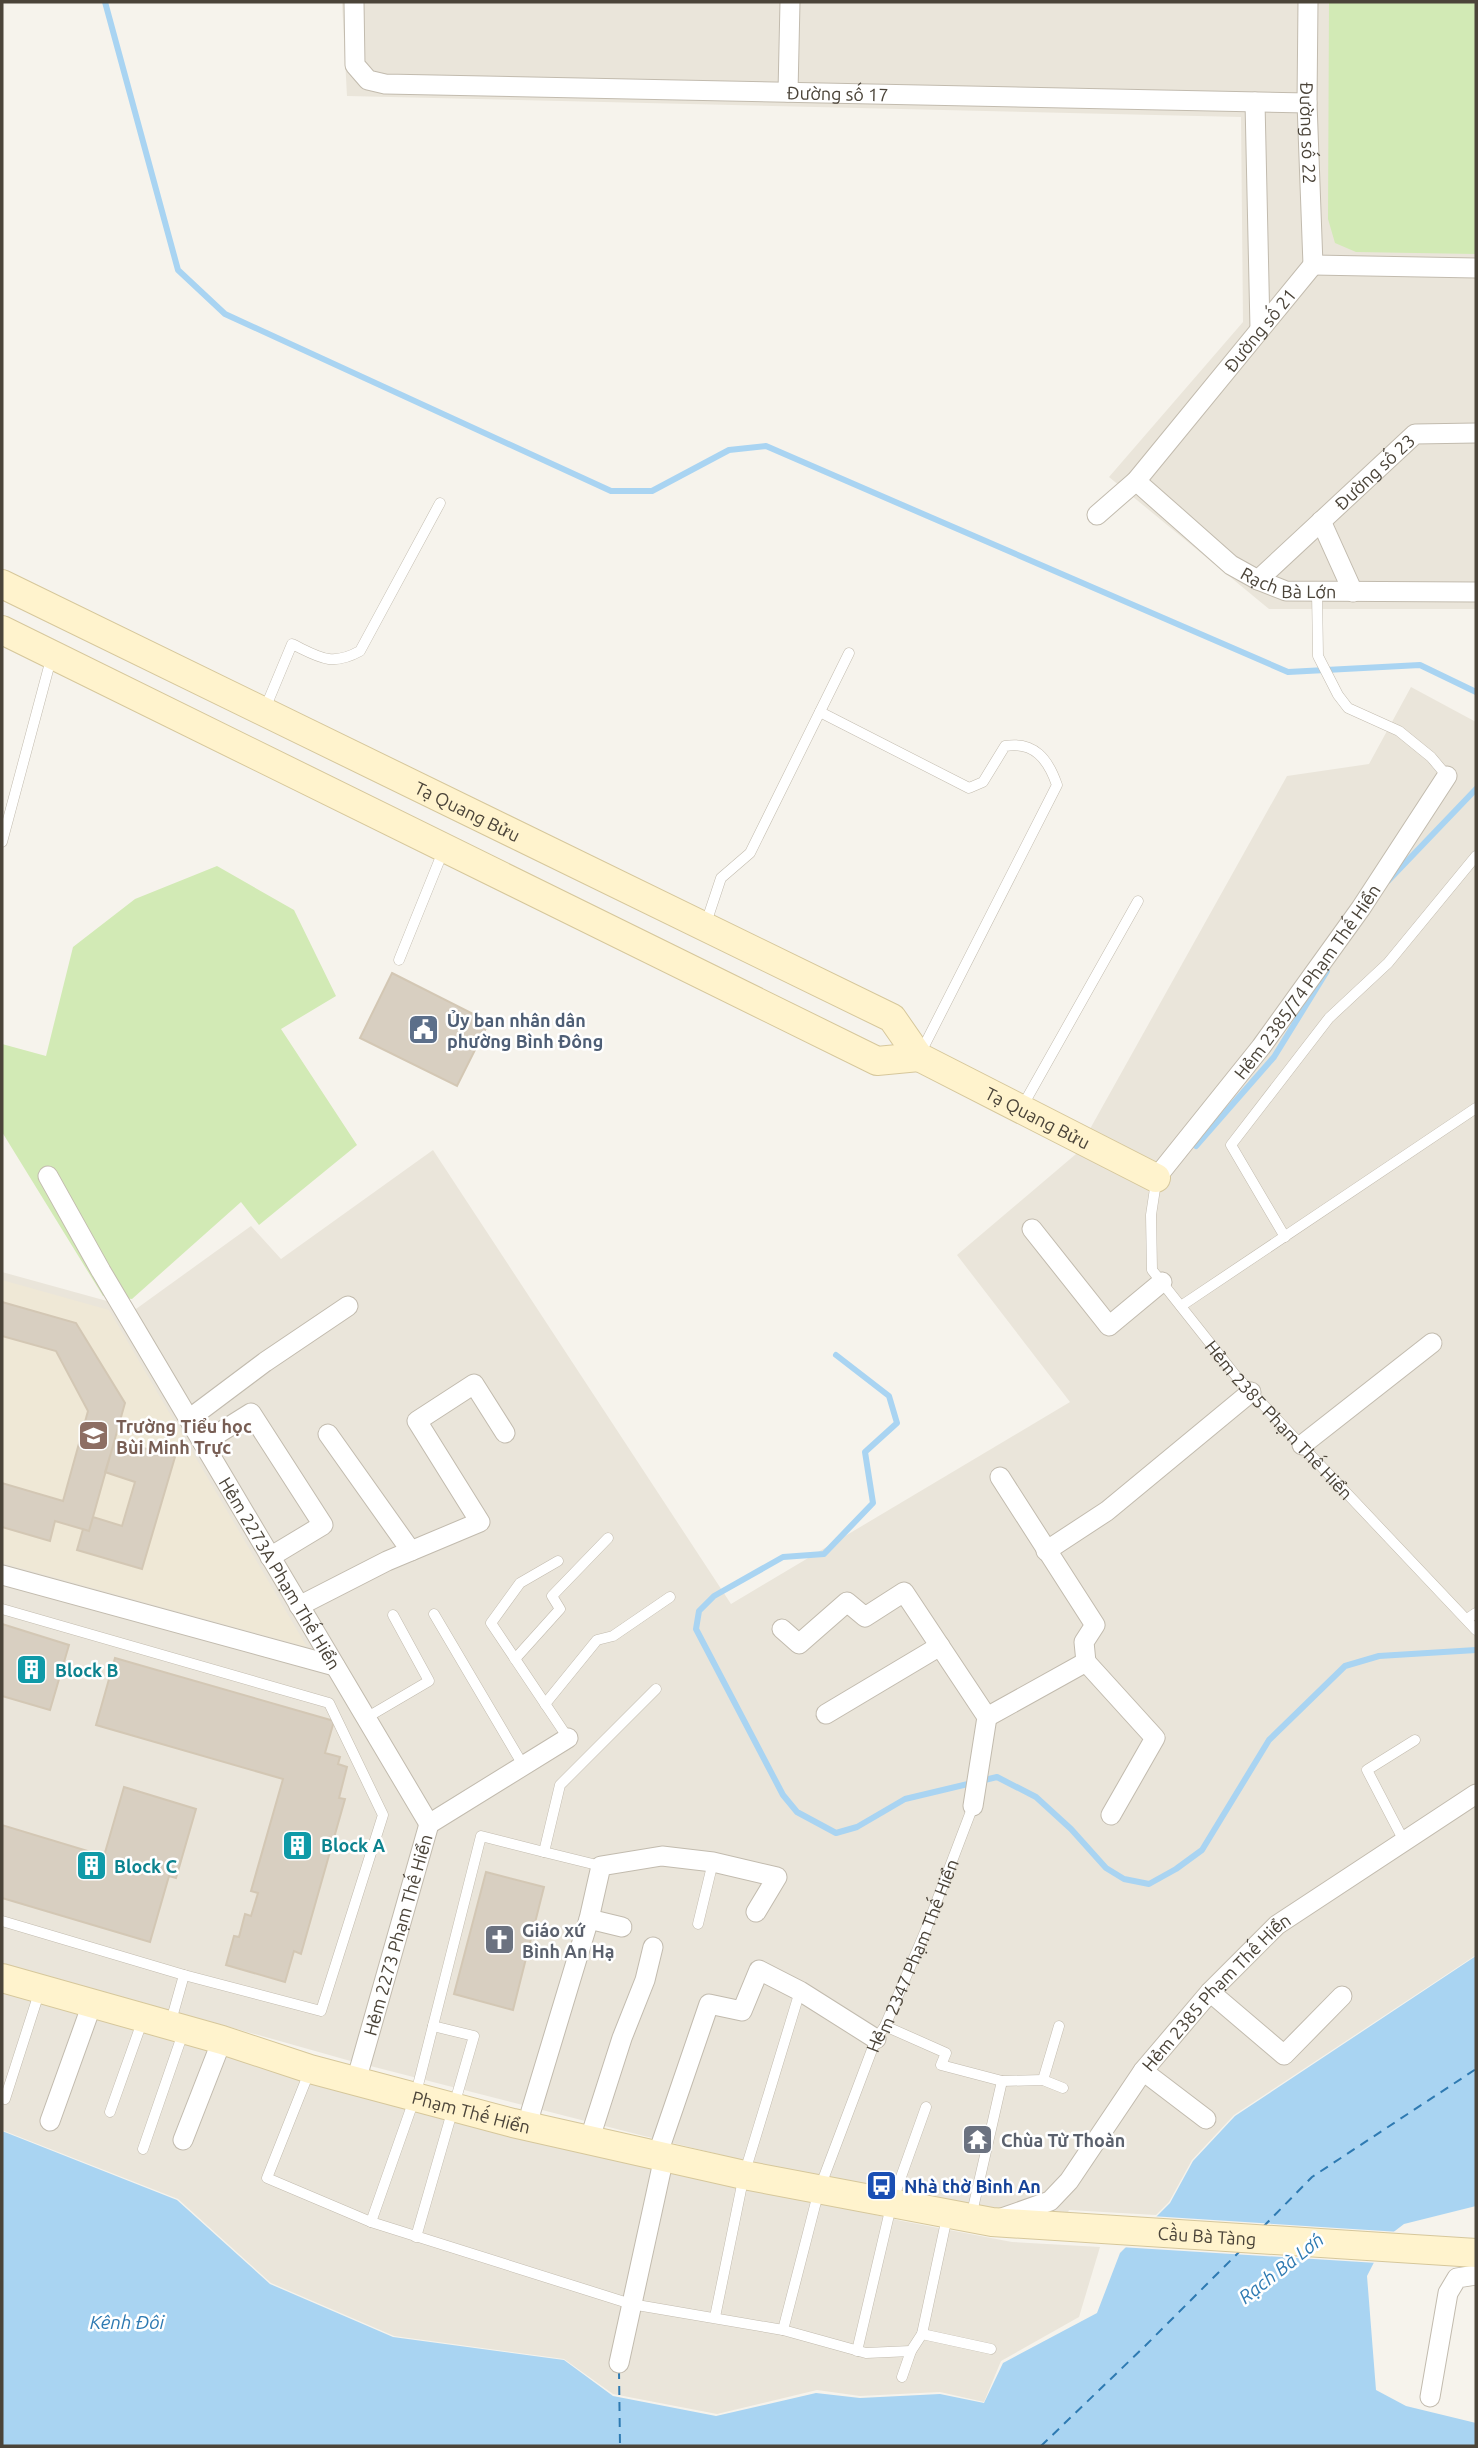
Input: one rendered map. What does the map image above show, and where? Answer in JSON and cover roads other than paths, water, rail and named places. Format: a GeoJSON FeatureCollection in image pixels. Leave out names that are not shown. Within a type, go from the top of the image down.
{"type":"FeatureCollection","features":[{"type":"Feature","properties":{"kind":"street","name":"Đường số 17"},"geometry":{"type":"LineString","coordinates":[[354,2],[355,65],[368,80],[385,84],[1307,103]]}},
{"type":"Feature","properties":{"kind":"street"},"geometry":{"type":"LineString","coordinates":[[788,92],[790,2]]}},
{"type":"Feature","properties":{"kind":"street","name":"Đường số 22"},"geometry":{"type":"LineString","coordinates":[[1308,2],[1307,103],[1313,265]]}},
{"type":"Feature","properties":{"kind":"street"},"geometry":{"type":"LineString","coordinates":[[1255,102],[1261,329]]}},
{"type":"Feature","properties":{"kind":"street"},"geometry":{"type":"LineString","coordinates":[[1313,265],[1476,268]]}},
{"type":"Feature","properties":{"kind":"street","name":"Đường số 21"},"geometry":{"type":"LineString","coordinates":[[1097,515],[1136,481],[1313,265]]}},
{"type":"Feature","properties":{"kind":"street","name":"Đường số 23"},"geometry":{"type":"LineString","coordinates":[[1258,580],[1415,434],[1476,433]]}},
{"type":"Feature","properties":{"kind":"street","name":"Rạch Bà Lớn"},"geometry":{"type":"LineString","coordinates":[[1136,481],[1231,565],[1286,591],[1476,592]]}},
{"type":"Feature","properties":{"kind":"street","name":"Đường số 23"},"geometry":{"type":"LineString","coordinates":[[1321,521],[1353,592]]}},
{"type":"Feature","properties":{"kind":"street","name":"Tạ Quang Bửu"},"geometry":{"type":"LineString","coordinates":[[2,584],[892,1018],[919,1057],[1156,1178]]}},
{"type":"Feature","properties":{"kind":"street"},"geometry":{"type":"LineString","coordinates":[[2,630],[877,1061],[919,1057]]}},
{"type":"Feature","properties":{"kind":"street","name":"Hẻm 2385/74 Phạm Thế Hiển"},"geometry":{"type":"LineString","coordinates":[[1156,1178],[1261,1047],[1362,908],[1447,776]]}},
{"type":"Feature","properties":{"kind":"street"},"geometry":{"type":"LineString","coordinates":[[444,848],[463,808]]}},
{"type":"Feature","properties":{"kind":"street","name":"Hẻm 2273A Phạm Thế Hiển"},"geometry":{"type":"LineString","coordinates":[[48,1176],[101,1271],[429,1824]]}},
{"type":"Feature","properties":{"kind":"street"},"geometry":{"type":"LineString","coordinates":[[1032,1229],[1109,1326],[1162,1282]]}},
{"type":"Feature","properties":{"kind":"street"},"geometry":{"type":"LineString","coordinates":[[189,1419],[265,1362],[348,1306]]}},
{"type":"Feature","properties":{"kind":"street"},"geometry":{"type":"LineString","coordinates":[[1302,1445],[1432,1343]]}},
{"type":"Feature","properties":{"kind":"street"},"geometry":{"type":"LineString","coordinates":[[299,1606],[411,1551],[480,1522],[417,1421],[474,1384],[505,1433]]}},
{"type":"Feature","properties":{"kind":"street"},"geometry":{"type":"LineString","coordinates":[[1046,1550],[1107,1511],[1251,1392]]}},
{"type":"Feature","properties":{"kind":"street"},"geometry":{"type":"LineString","coordinates":[[203,1443],[251,1413],[323,1525],[270,1557]]}},
{"type":"Feature","properties":{"kind":"street"},"geometry":{"type":"LineString","coordinates":[[328,1434],[411,1551]]}},
{"type":"Feature","properties":{"kind":"street"},"geometry":{"type":"LineString","coordinates":[[1000,1477],[1095,1625],[1084,1642],[1086,1662],[1155,1738],[1111,1815]]}},
{"type":"Feature","properties":{"kind":"street"},"geometry":{"type":"LineString","coordinates":[[2,1575],[335,1666]]}},
{"type":"Feature","properties":{"kind":"street"},"geometry":{"type":"LineString","coordinates":[[782,1629],[799,1644],[847,1602],[865,1616],[904,1592],[987,1717],[1086,1662]]}},
{"type":"Feature","properties":{"kind":"street"},"geometry":{"type":"LineString","coordinates":[[826,1714],[940,1646]]}},
{"type":"Feature","properties":{"kind":"street","name":"Hẻm 2347 Phạm Thế Hiển"},"geometry":{"type":"LineString","coordinates":[[973,1806],[987,1717]]}},
{"type":"Feature","properties":{"kind":"street","name":"Hẻm 2273 Phạm Thế Hiển"},"geometry":{"type":"LineString","coordinates":[[356,2081],[429,1824],[568,1738]]}},
{"type":"Feature","properties":{"kind":"street","name":"Hẻm 2385 Phạm Thế Hiển"},"geometry":{"type":"LineString","coordinates":[[970,2218],[1050,2201],[1069,2181],[1143,2071],[1210,1992],[1277,1925],[1476,1794]]}},
{"type":"Feature","properties":{"kind":"street"},"geometry":{"type":"LineString","coordinates":[[529,2126],[531,2110],[589,1919],[601,1866],[662,1856],[713,1862],[777,1877],[756,1912]]}},
{"type":"Feature","properties":{"kind":"street"},"geometry":{"type":"LineString","coordinates":[[589,1919],[622,1927]]}},
{"type":"Feature","properties":{"kind":"street"},"geometry":{"type":"LineString","coordinates":[[589,2141],[622,2038],[645,1980],[653,1947]]}},
{"type":"Feature","properties":{"kind":"street"},"geometry":{"type":"LineString","coordinates":[[619,2363],[660,2157],[709,2004],[742,2011],[759,1970],[881,2032]]}},
{"type":"Feature","properties":{"kind":"street","name":"Phạm Thế Hiển"},"geometry":{"type":"LineString","coordinates":[[2,1978],[222,2040],[310,2069],[589,2141],[744,2175],[970,2218],[1062,2228]]}},
{"type":"Feature","properties":{"kind":"street"},"geometry":{"type":"LineString","coordinates":[[1210,1992],[1284,2055],[1342,1996]]}},
{"type":"Feature","properties":{"kind":"street"},"geometry":{"type":"LineString","coordinates":[[50,2120],[92,2004]]}},
{"type":"Feature","properties":{"kind":"street"},"geometry":{"type":"LineString","coordinates":[[183,2140],[222,2040]]}},
{"type":"Feature","properties":{"kind":"street"},"geometry":{"type":"LineString","coordinates":[[1143,2071],[1206,2119]]}},
{"type":"Feature","properties":{"kind":"street","name":"Cầu Bà Tàng"},"geometry":{"type":"LineString","coordinates":[[1062,2228],[1476,2253]]}},
{"type":"Feature","properties":{"kind":"street"},"geometry":{"type":"LineString","coordinates":[[1430,2396],[1448,2293],[1457,2278],[1476,2275]]}},
{"type":"Feature","properties":{"kind":"lane"},"geometry":{"type":"LineString","coordinates":[[264,712],[292,644],[323,659],[337,661],[360,651],[440,503]]}},
{"type":"Feature","properties":{"kind":"lane"},"geometry":{"type":"LineString","coordinates":[[1317,592],[1318,656],[1338,695],[1348,708],[1399,731],[1431,757],[1447,776]]}},
{"type":"Feature","properties":{"kind":"lane"},"geometry":{"type":"LineString","coordinates":[[705,927],[722,878],[750,853],[849,653]]}},
{"type":"Feature","properties":{"kind":"lane"},"geometry":{"type":"LineString","coordinates":[[2,842],[52,655]]}},
{"type":"Feature","properties":{"kind":"lane"},"geometry":{"type":"LineString","coordinates":[[820,712],[969,788],[983,782],[1005,746],[1021,743],[1038,753],[1052,769],[1057,785],[919,1057]]}},
{"type":"Feature","properties":{"kind":"lane"},"geometry":{"type":"LineString","coordinates":[[399,960],[444,848]]}},
{"type":"Feature","properties":{"kind":"lane"},"geometry":{"type":"LineString","coordinates":[[1285,1237],[1231,1145],[1329,1018],[1388,962],[1476,856]]}},
{"type":"Feature","properties":{"kind":"lane"},"geometry":{"type":"LineString","coordinates":[[1020,1110],[1138,901]]}},
{"type":"Feature","properties":{"kind":"lane"},"geometry":{"type":"LineString","coordinates":[[1181,1306],[1476,1108]]}},
{"type":"Feature","properties":{"kind":"lane","name":"Hẻm 2385 Phạm Thế Hiển"},"geometry":{"type":"LineString","coordinates":[[1156,1178],[1150,1215],[1152,1270],[1251,1392],[1476,1630]]}},
{"type":"Feature","properties":{"kind":"lane"},"geometry":{"type":"LineString","coordinates":[[515,1659],[560,1609],[552,1596],[608,1538]]}},
{"type":"Feature","properties":{"kind":"lane"},"geometry":{"type":"LineString","coordinates":[[558,1561],[520,1583],[491,1623],[568,1738]]}},
{"type":"Feature","properties":{"kind":"lane"},"geometry":{"type":"LineString","coordinates":[[545,1703],[597,1640],[612,1636],[670,1597]]}},
{"type":"Feature","properties":{"kind":"lane"},"geometry":{"type":"LineString","coordinates":[[2,1609],[329,1703],[383,1815],[321,2011],[184,1975],[2,1921]]}},
{"type":"Feature","properties":{"kind":"lane"},"geometry":{"type":"LineString","coordinates":[[1467,1619],[1476,1613]]}},
{"type":"Feature","properties":{"kind":"lane"},"geometry":{"type":"LineString","coordinates":[[434,1614],[523,1765]]}},
{"type":"Feature","properties":{"kind":"lane"},"geometry":{"type":"LineString","coordinates":[[366,1718],[429,1681],[393,1615]]}},
{"type":"Feature","properties":{"kind":"lane"},"geometry":{"type":"LineString","coordinates":[[544,1852],[560,1785],[656,1689]]}},
{"type":"Feature","properties":{"kind":"lane"},"geometry":{"type":"LineString","coordinates":[[1405,1843],[1367,1770],[1415,1740]]}},
{"type":"Feature","properties":{"kind":"lane","name":"Hẻm 2347 Phạm Thế Hiển"},"geometry":{"type":"LineString","coordinates":[[783,2330],[819,2190],[881,2032],[925,1932],[973,1806]]}},
{"type":"Feature","properties":{"kind":"lane"},"geometry":{"type":"LineString","coordinates":[[371,2222],[415,2097],[481,1836],[601,1866]]}},
{"type":"Feature","properties":{"kind":"lane"},"geometry":{"type":"LineString","coordinates":[[698,1924],[713,1862]]}},
{"type":"Feature","properties":{"kind":"lane"},"geometry":{"type":"LineString","coordinates":[[143,2149],[177,2027],[184,1975]]}},
{"type":"Feature","properties":{"kind":"lane"},"geometry":{"type":"LineString","coordinates":[[5,2099],[40,1989]]}},
{"type":"Feature","properties":{"kind":"lane"},"geometry":{"type":"LineString","coordinates":[[715,2317],[744,2175],[800,1991]]}},
{"type":"Feature","properties":{"kind":"lane"},"geometry":{"type":"LineString","coordinates":[[110,2112],[143,2018]]}},
{"type":"Feature","properties":{"kind":"lane"},"geometry":{"type":"LineString","coordinates":[[416,2237],[474,2036],[433,2026]]}},
{"type":"Feature","properties":{"kind":"lane"},"geometry":{"type":"LineString","coordinates":[[1043,2080],[1059,2026]]}},
{"type":"Feature","properties":{"kind":"lane"},"geometry":{"type":"LineString","coordinates":[[881,2032],[946,2053],[942,2065],[1002,2081],[1043,2080],[1063,2088]]}},
{"type":"Feature","properties":{"kind":"lane"},"geometry":{"type":"LineString","coordinates":[[310,2069],[267,2178],[371,2222],[631,2304],[783,2330],[866,2353],[911,2351]]}},
{"type":"Feature","properties":{"kind":"lane"},"geometry":{"type":"LineString","coordinates":[[902,2377],[970,2218],[1002,2081]]}},
{"type":"Feature","properties":{"kind":"lane"},"geometry":{"type":"LineString","coordinates":[[857,2351],[892,2202],[926,2107]]}},
{"type":"Feature","properties":{"kind":"lane"},"geometry":{"type":"LineString","coordinates":[[922,2334],[991,2349]]}},
{"type":"Feature","properties":{"kind":"water","name":"Kênh Đôi"},"geometry":{"type":"Polygon","coordinates":[[[1476,1956],[1476,2206],[1404,2224],[1387,2237],[1367,2276],[1376,2390],[1406,2406],[1476,2423],[1476,2446],[2,2446],[2,2131],[177,2200],[270,2284],[393,2337],[564,2360],[613,2396],[716,2416],[816,2393],[860,2398],[940,2394],[984,2403],[1003,2363],[1097,2313],[1120,2253],[1170,2203],[1193,2161],[1235,2116],[1476,1956]]]}},
{"type":"Feature","properties":{"kind":"waterway"},"geometry":{"type":"LineString","coordinates":[[105,2],[178,270],[225,314],[611,491],[652,491],[729,450],[766,446],[1288,672],[1420,665],[1476,692]]}},
{"type":"Feature","properties":{"kind":"waterway"},"geometry":{"type":"LineString","coordinates":[[1388,881],[1476,789]]}},
{"type":"Feature","properties":{"kind":"waterway"},"geometry":{"type":"LineString","coordinates":[[1196,1146],[1274,1057],[1327,971]]}},
{"type":"Feature","properties":{"kind":"waterway"},"geometry":{"type":"LineString","coordinates":[[836,1355],[889,1396],[897,1423],[865,1452],[873,1503],[824,1554],[783,1557],[714,1596],[699,1611],[696,1629],[783,1795],[797,1812],[836,1833],[857,1827],[905,1799],[997,1777],[1036,1797],[1071,1829],[1106,1868],[1124,1879],[1149,1884],[1202,1850],[1269,1740],[1345,1666],[1379,1656],[1476,1650]]}},
{"type":"Feature","properties":{"kind":"place","name":"Ủy ban nhân dân phường Bình Đông"},"geometry":{"type":"Point","coordinates":[424,1030]}},
{"type":"Feature","properties":{"kind":"place","name":"Trường Tiểu học Bùi Minh Trực"},"geometry":{"type":"Point","coordinates":[93,1436]}},
{"type":"Feature","properties":{"kind":"place","name":"Block B"},"geometry":{"type":"Point","coordinates":[32,1670]}},
{"type":"Feature","properties":{"kind":"place","name":"Block A"},"geometry":{"type":"Point","coordinates":[298,1845]}},
{"type":"Feature","properties":{"kind":"place","name":"Block C"},"geometry":{"type":"Point","coordinates":[91,1866]}},
{"type":"Feature","properties":{"kind":"place","name":"Giáo xứ Bình An Hạ"},"geometry":{"type":"Point","coordinates":[499,1940]}},
{"type":"Feature","properties":{"kind":"place","name":"Chùa Từ Thoàn"},"geometry":{"type":"Point","coordinates":[978,2140]}},
{"type":"Feature","properties":{"kind":"place","name":"Nhà thờ Bình An"},"geometry":{"type":"Point","coordinates":[881,2186]}}]}
